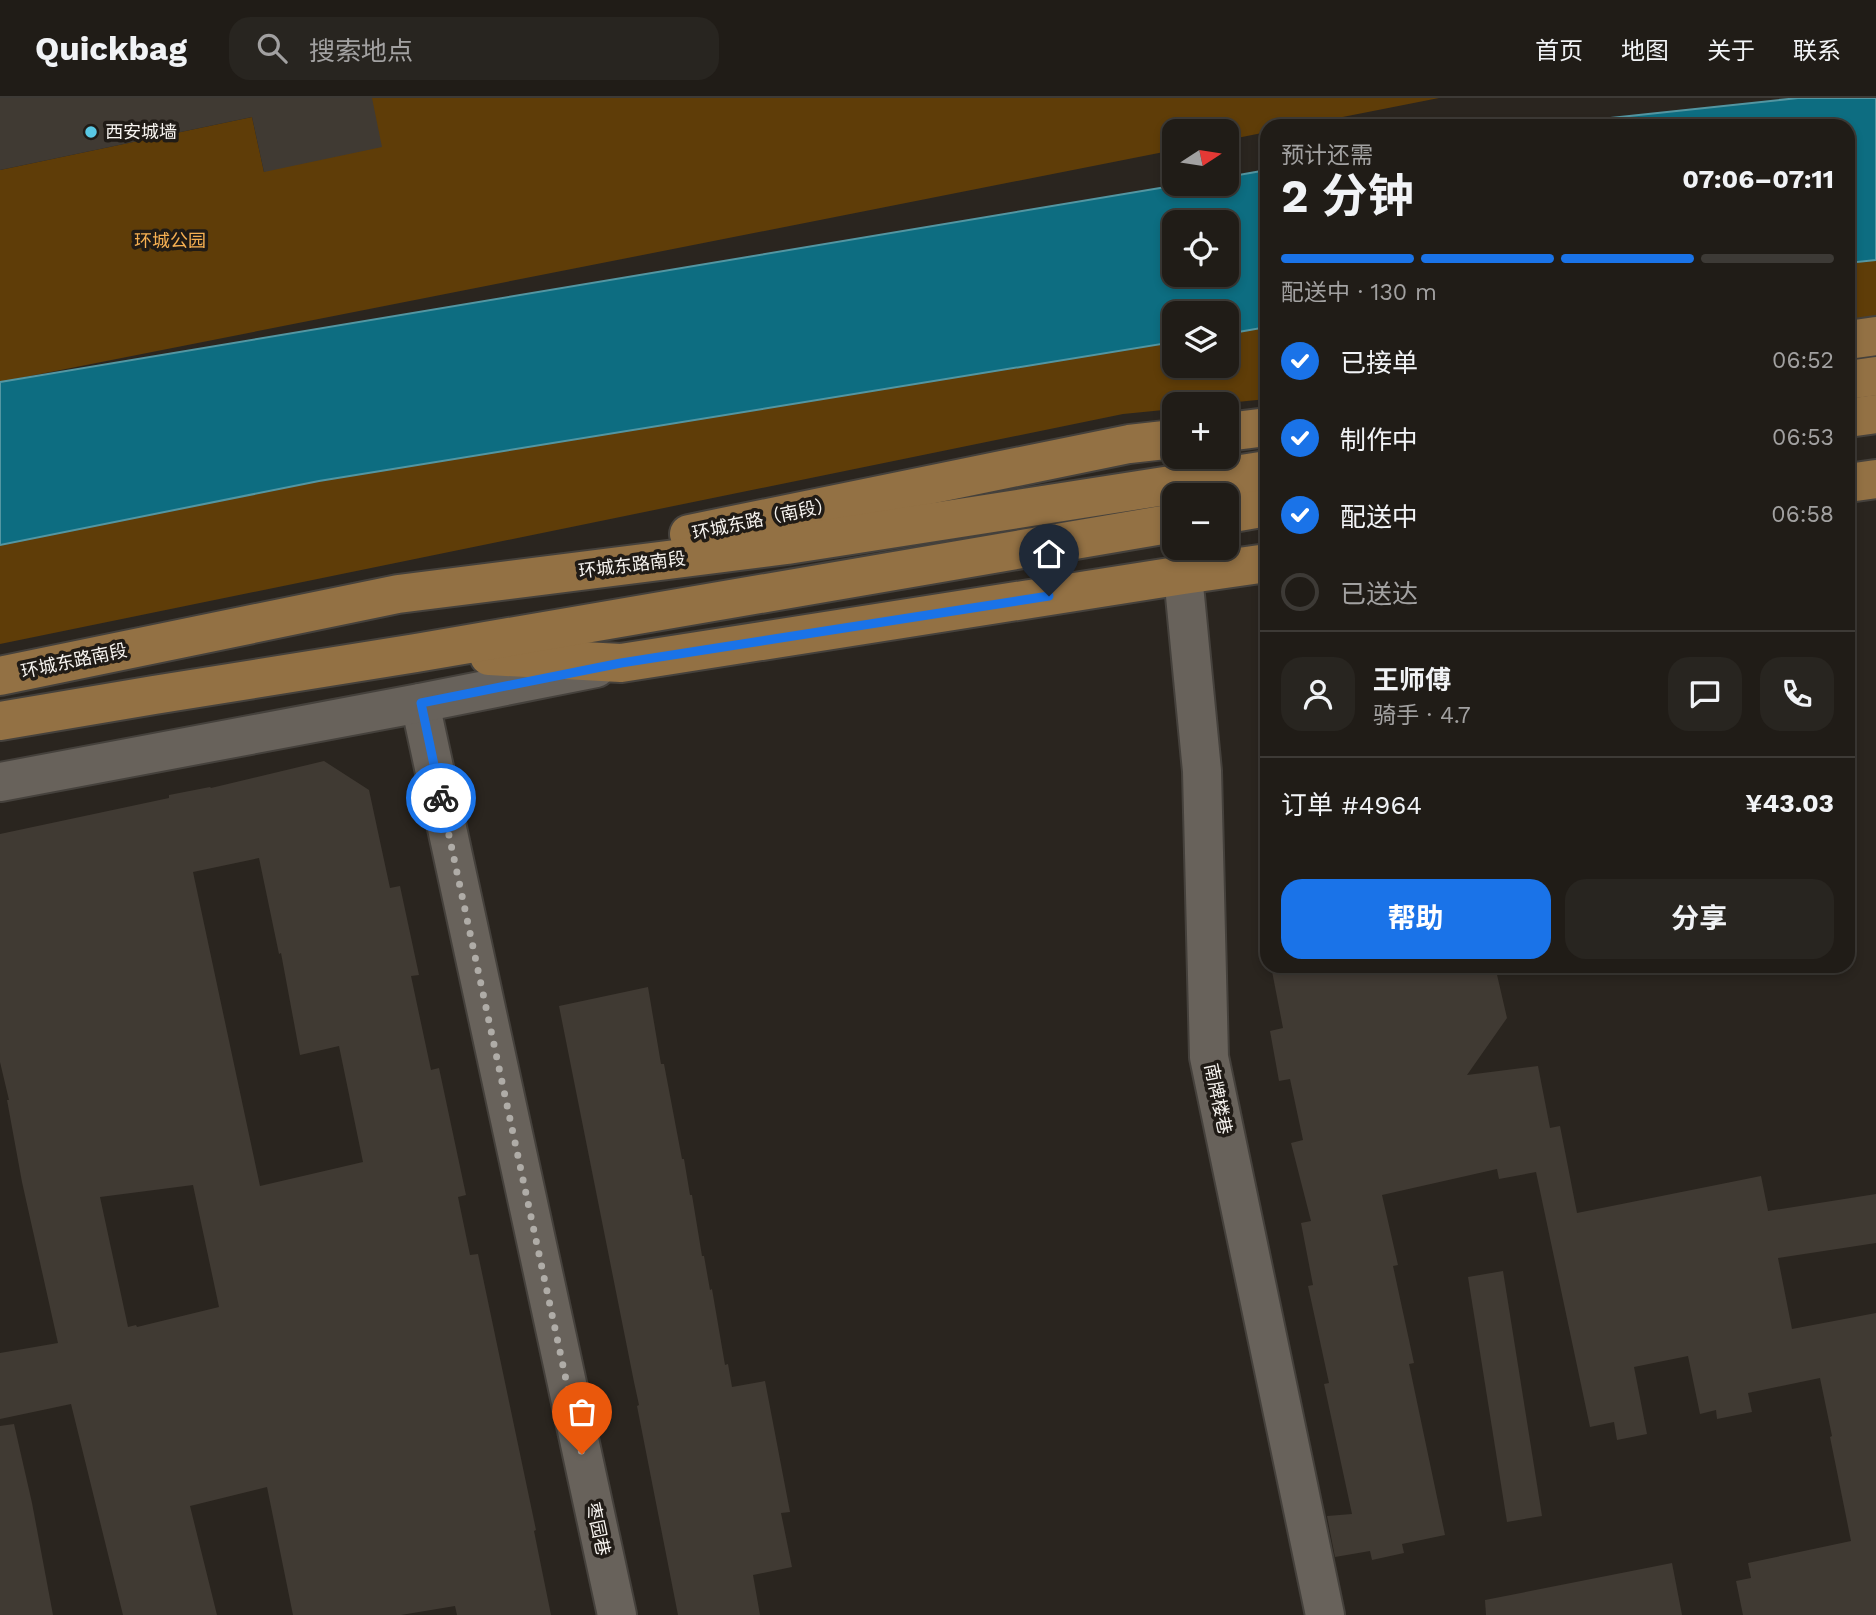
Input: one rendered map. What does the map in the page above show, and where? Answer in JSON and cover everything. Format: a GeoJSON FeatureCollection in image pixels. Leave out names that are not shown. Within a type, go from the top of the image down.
{"type":"FeatureCollection","features":[{"type":"Feature","properties":{"kind":"main road"},"geometry":{"type":"LineString","coordinates":[[1855,339],[1876,336]]}},
{"type":"Feature","properties":{"kind":"main road"},"geometry":{"type":"LineString","coordinates":[[1855,379],[1876,376]]}},
{"type":"Feature","properties":{"kind":"main road"},"geometry":{"type":"LineString","coordinates":[[1855,417],[1876,414]]}},
{"type":"Feature","properties":{"kind":"main road"},"geometry":{"type":"LineString","coordinates":[[1239,430],[1260,427]]}},
{"type":"Feature","properties":{"kind":"main road","name":"环城东路（南段）"},"geometry":{"type":"LineString","coordinates":[[398,594],[1129,444],[1162,440]]}},
{"type":"Feature","properties":{"kind":"main road","name":"环城东路南段"},"geometry":{"type":"LineString","coordinates":[[0,676],[398,594],[787,545],[1260,471]]}},
{"type":"Feature","properties":{"kind":"main road"},"geometry":{"type":"LineString","coordinates":[[1855,482],[1876,479]]}},
{"type":"Feature","properties":{"kind":"main road"},"geometry":{"type":"LineString","coordinates":[[1239,512],[1260,509]]}},
{"type":"Feature","properties":{"kind":"main road"},"geometry":{"type":"LineString","coordinates":[[0,721],[416,653],[1162,525]]}},
{"type":"Feature","properties":{"kind":"main road"},"geometry":{"type":"LineString","coordinates":[[416,653],[621,663],[1260,564]]}},
{"type":"Feature","properties":{"kind":"street","name":"南牌楼巷"},"geometry":{"type":"LineString","coordinates":[[1183,575],[1202,771],[1209,1057],[1325,1615]]}},
{"type":"Feature","properties":{"kind":"street"},"geometry":{"type":"LineString","coordinates":[[0,782],[621,663]]}},
{"type":"Feature","properties":{"kind":"street","name":"枣园巷"},"geometry":{"type":"LineString","coordinates":[[421,703],[617,1615]]}},
{"type":"Feature","properties":{"kind":"green space","name":"环城公园"},"geometry":{"type":"Polygon","coordinates":[[[372,98],[1439,98],[1332,119],[1260,119],[1260,133],[1239,138],[1239,119],[1162,119],[1162,152],[0,382],[0,170],[252,117],[264,172],[372,98]]]}},
{"type":"Feature","properties":{"kind":"green space"},"geometry":{"type":"Polygon","coordinates":[[[1876,260],[1876,322],[1855,325],[1855,262],[1876,260]]]}},
{"type":"Feature","properties":{"kind":"green space"},"geometry":{"type":"Polygon","coordinates":[[[1260,328],[1260,400],[1239,402],[1239,392],[1162,392],[1162,410],[1123,414],[0,644],[0,545],[319,481],[1162,344],[1162,378],[1239,378],[1239,332],[1260,328]]]}},
{"type":"Feature","properties":{"kind":"water"},"geometry":{"type":"Polygon","coordinates":[[[1798,98],[1876,98],[1876,260],[1855,262],[1855,119],[1601,119],[1798,98]]]}},
{"type":"Feature","properties":{"kind":"water"},"geometry":{"type":"Polygon","coordinates":[[[1260,171],[1260,328],[1239,332],[1239,301],[1162,301],[1162,344],[319,481],[0,545],[0,382],[1162,188],[1162,196],[1239,196],[1239,175],[1260,171]]]}},
{"type":"Feature","properties":{"kind":"building","name":"西安城墙"},"geometry":{"type":"Polygon","coordinates":[[[0,98],[372,98],[382,147],[264,172],[252,117],[0,170],[0,98]]]}},
{"type":"Feature","properties":{"kind":"building"},"geometry":{"type":"Polygon","coordinates":[[[324,761],[369,790],[390,888],[400,886],[419,975],[411,976],[431,1070],[439,1068],[466,1195],[458,1197],[470,1255],[478,1254],[536,1530],[534,1531],[551,1615],[457,1615],[455,1606],[401,1615],[293,1615],[267,1487],[190,1506],[217,1615],[123,1615],[71,1404],[0,1419],[0,1353],[58,1343],[22,1182],[0,1062],[0,834],[169,798],[169,795],[211,788],[324,761]],[[259,858],[193,872],[260,1186],[363,1162],[339,1046],[300,1055],[281,953],[279,954],[259,858]],[[193,1185],[100,1197],[128,1327],[219,1307],[193,1185]]]}},
{"type":"Feature","properties":{"kind":"building"},"geometry":{"type":"Polygon","coordinates":[[[1272,973],[1497,973],[1507,1018],[1467,1075],[1538,1066],[1550,1128],[1560,1126],[1577,1213],[1761,1176],[1768,1211],[1876,1194],[1876,1243],[1778,1258],[1792,1329],[1876,1313],[1876,1615],[1743,1615],[1736,1581],[1751,1578],[1748,1563],[1851,1541],[1820,1378],[1748,1393],[1752,1412],[1717,1419],[1716,1410],[1700,1414],[1688,1356],[1634,1367],[1647,1434],[1617,1440],[1614,1422],[1590,1427],[1536,1172],[1499,1179],[1497,1169],[1382,1195],[1398,1265],[1393,1266],[1414,1363],[1409,1364],[1445,1535],[1402,1544],[1404,1553],[1372,1560],[1370,1551],[1335,1557],[1327,1516],[1352,1514],[1324,1384],[1329,1383],[1308,1286],[1313,1285],[1301,1223],[1311,1221],[1291,1143],[1303,1140],[1290,1079],[1279,1081],[1270,1031],[1283,1028],[1272,973]]]}},
{"type":"Feature","properties":{"kind":"building"},"geometry":{"type":"Polygon","coordinates":[[[648,987],[661,1064],[664,1064],[702,1256],[710,1290],[712,1289],[725,1365],[728,1364],[732,1387],[765,1381],[790,1512],[781,1513],[792,1567],[753,1575],[760,1615],[678,1615],[559,1006],[648,987]]]}},
{"type":"Feature","properties":{"kind":"building"},"geometry":{"type":"Polygon","coordinates":[[[1503,1271],[1542,1516],[1507,1522],[1468,1277],[1503,1271]]]}},
{"type":"Feature","properties":{"kind":"building"},"geometry":{"type":"Polygon","coordinates":[[[14,1424],[53,1615],[0,1615],[0,1426],[14,1424]]]}},
{"type":"Feature","properties":{"kind":"building"},"geometry":{"type":"Polygon","coordinates":[[[1672,1563],[1682,1615],[1486,1615],[1485,1600],[1672,1563]]]}},
{"type":"Feature","properties":{"kind":"way so far"},"geometry":{"type":"LineString","coordinates":[[441,798],[582,1454]]}},
{"type":"Feature","properties":{"kind":"place","name":"西安城墙"},"geometry":{"type":"Point","coordinates":[91,132]}},
{"type":"Feature","properties":{"kind":"route"},"geometry":{"type":"LineString","coordinates":[[441,798],[421,703],[621,663],[1049,596]]}}]}
